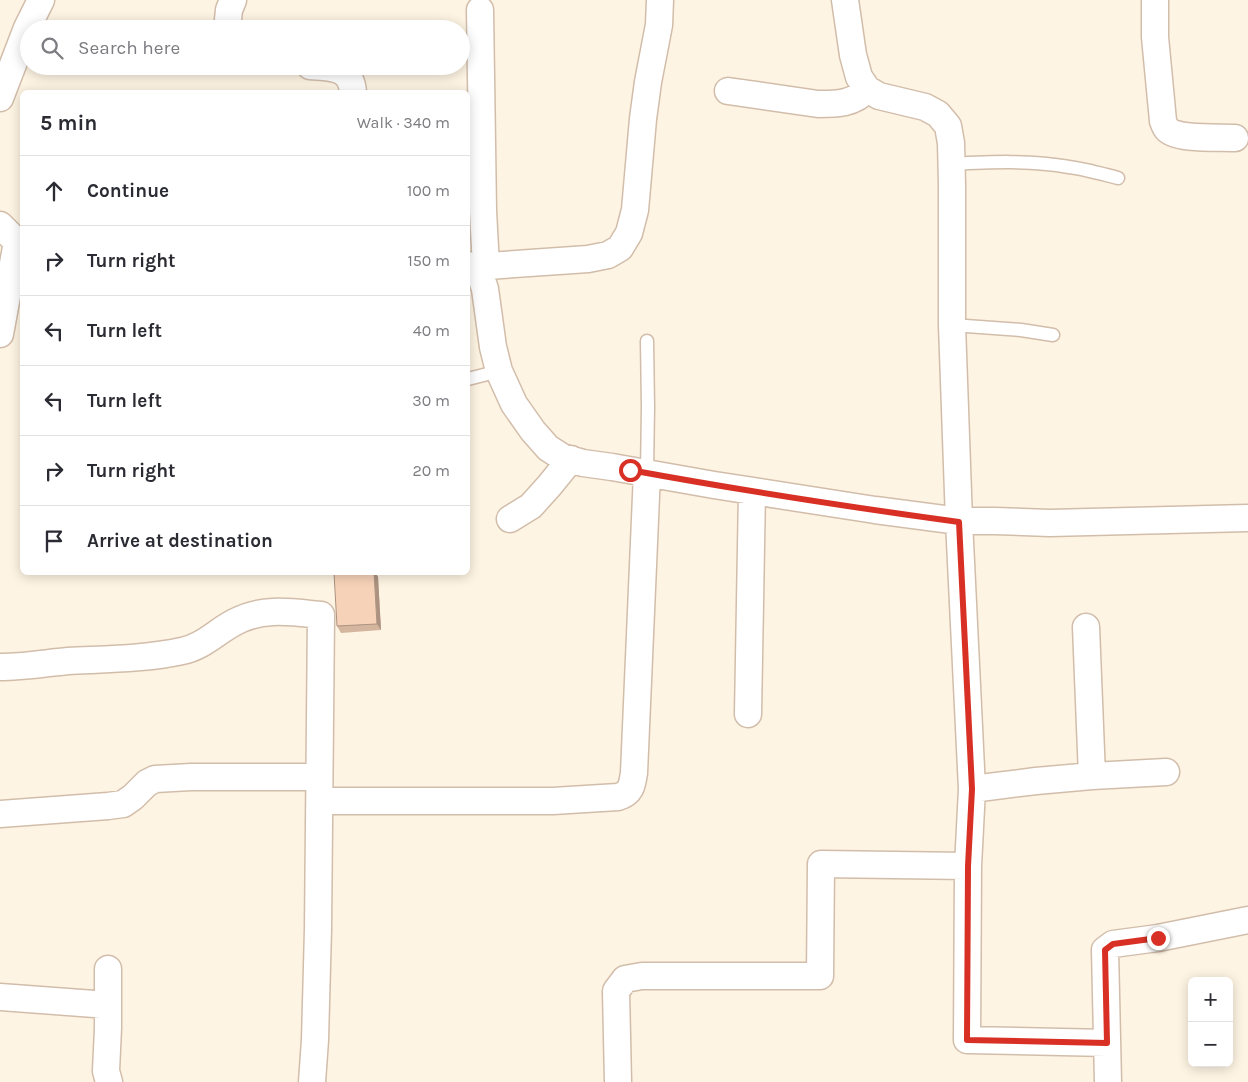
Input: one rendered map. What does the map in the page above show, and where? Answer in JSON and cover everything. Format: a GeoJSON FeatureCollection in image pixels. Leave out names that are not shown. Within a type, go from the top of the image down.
{"type":"FeatureCollection","features":[{"type":"Feature","properties":{"kind":"street"},"geometry":{"type":"LineString","coordinates":[[31,20],[41,0]]}},
{"type":"Feature","properties":{"kind":"street"},"geometry":{"type":"LineString","coordinates":[[228,20],[233,0]]}},
{"type":"Feature","properties":{"kind":"street"},"geometry":{"type":"LineString","coordinates":[[475,266],[588,259],[608,255],[620,248],[629,233],[635,210],[643,119],[659,25],[660,0]]}},
{"type":"Feature","properties":{"kind":"street"},"geometry":{"type":"LineString","coordinates":[[846,0],[853,55],[859,77],[867,89],[880,96],[925,107],[938,114],[948,126],[951,143],[952,325],[972,789],[968,866],[967,1040],[1107,1043]]}},
{"type":"Feature","properties":{"kind":"street"},"geometry":{"type":"LineString","coordinates":[[1155,0],[1155,38],[1163,121],[1167,130],[1185,136],[1235,138]]}},
{"type":"Feature","properties":{"kind":"street"},"geometry":{"type":"LineString","coordinates":[[480,10],[482,201],[475,266],[485,289],[500,371],[514,404],[548,448],[562,456],[583,463],[959,522],[1050,523],[1248,518]]}},
{"type":"Feature","properties":{"kind":"street"},"geometry":{"type":"LineString","coordinates":[[0,98],[20,46]]}},
{"type":"Feature","properties":{"kind":"street"},"geometry":{"type":"LineString","coordinates":[[346,75],[352,83],[352,90]]}},
{"type":"Feature","properties":{"kind":"street"},"geometry":{"type":"LineString","coordinates":[[728,90],[818,104],[832,104],[848,102],[861,96],[867,89]]}},
{"type":"Feature","properties":{"kind":"street"},"geometry":{"type":"LineString","coordinates":[[0,334],[13,237]]}},
{"type":"Feature","properties":{"kind":"street"},"geometry":{"type":"LineString","coordinates":[[510,519],[531,506],[571,459]]}},
{"type":"Feature","properties":{"kind":"street"},"geometry":{"type":"LineString","coordinates":[[0,814],[123,804],[133,798],[147,782],[156,779],[191,777],[320,789],[553,801],[618,797],[625,794],[630,789],[634,773],[647,473]]}},
{"type":"Feature","properties":{"kind":"street"},"geometry":{"type":"LineString","coordinates":[[748,714],[752,491]]}},
{"type":"Feature","properties":{"kind":"street"},"geometry":{"type":"LineString","coordinates":[[0,667],[148,656],[184,651],[203,643],[234,622],[254,614],[272,612],[321,615],[318,929],[312,1082]]}},
{"type":"Feature","properties":{"kind":"street"},"geometry":{"type":"LineString","coordinates":[[1086,627],[1092,776]]}},
{"type":"Feature","properties":{"kind":"street"},"geometry":{"type":"LineString","coordinates":[[972,789],[1092,776],[1166,772]]}},
{"type":"Feature","properties":{"kind":"street"},"geometry":{"type":"LineString","coordinates":[[618,1082],[616,991],[625,979],[642,976],[820,976],[821,864],[968,866]]}},
{"type":"Feature","properties":{"kind":"street"},"geometry":{"type":"LineString","coordinates":[[1108,1082],[1105,950],[1113,944],[1158,938],[1248,920]]}},
{"type":"Feature","properties":{"kind":"street"},"geometry":{"type":"LineString","coordinates":[[108,969],[106,1071],[109,1082]]}},
{"type":"Feature","properties":{"kind":"street"},"geometry":{"type":"LineString","coordinates":[[0,997],[108,1005]]}},
{"type":"Feature","properties":{"kind":"lane"},"geometry":{"type":"LineString","coordinates":[[952,164],[986,162],[1068,166],[1118,178]]}},
{"type":"Feature","properties":{"kind":"lane"},"geometry":{"type":"LineString","coordinates":[[952,325],[1021,330],[1053,335]]}},
{"type":"Feature","properties":{"kind":"lane"},"geometry":{"type":"LineString","coordinates":[[647,341],[647,473]]}},
{"type":"Feature","properties":{"kind":"lane"},"geometry":{"type":"LineString","coordinates":[[470,378],[500,371]]}},
{"type":"Feature","properties":{"kind":"building"},"geometry":{"type":"Polygon","coordinates":[[[334,575],[374,575],[377,624],[337,626],[334,575]]]}},
{"type":"Feature","properties":{"kind":"route"},"geometry":{"type":"LineString","coordinates":[[630,470],[714,485],[959,522],[972,789],[968,866],[967,1040],[1107,1043],[1105,950],[1113,944],[1158,938]]}}]}
